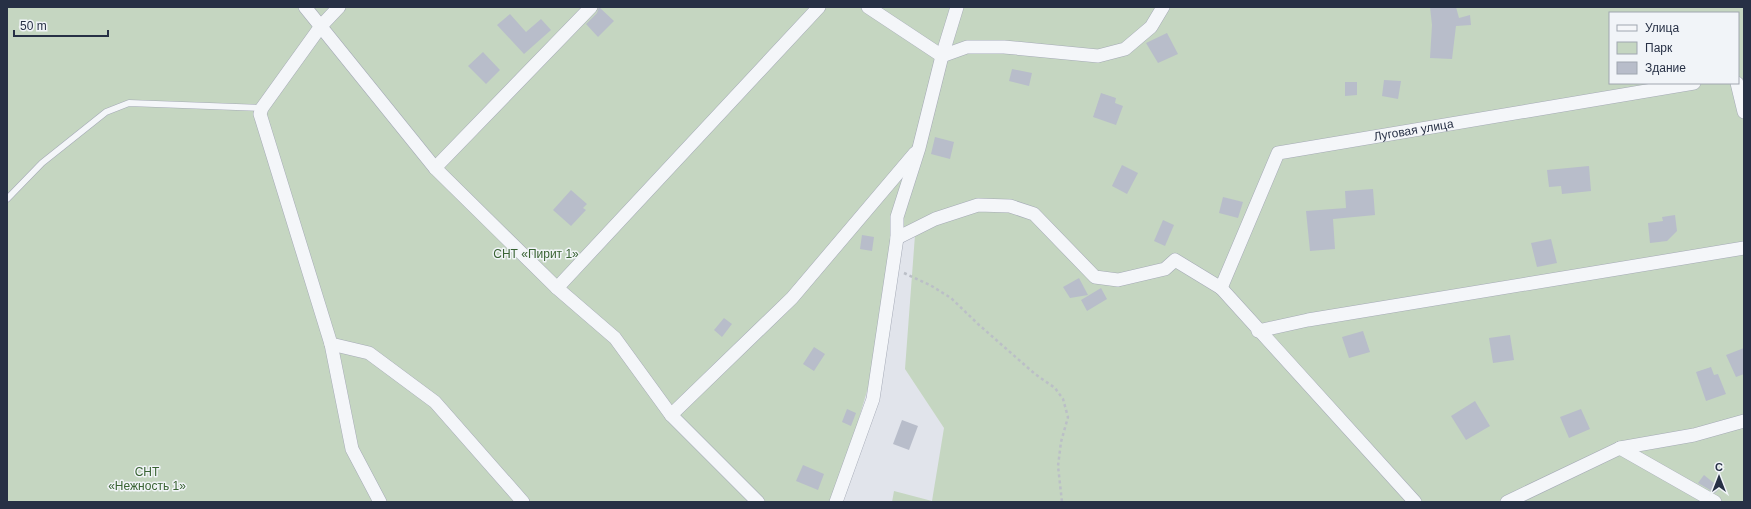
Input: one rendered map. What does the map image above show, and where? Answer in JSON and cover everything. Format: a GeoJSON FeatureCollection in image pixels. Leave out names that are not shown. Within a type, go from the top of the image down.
{"type":"FeatureCollection","features":[{"type":"Feature","properties":{"kind":"street"},"geometry":{"type":"LineString","coordinates":[[305,7],[435,168],[557,288],[615,338],[671,415],[758,502]]}},
{"type":"Feature","properties":{"kind":"street"},"geometry":{"type":"LineString","coordinates":[[339,7],[321,26],[262,108],[260,114],[331,344],[352,449],[380,502]]}},
{"type":"Feature","properties":{"kind":"street"},"geometry":{"type":"LineString","coordinates":[[435,168],[592,7]]}},
{"type":"Feature","properties":{"kind":"street"},"geometry":{"type":"LineString","coordinates":[[557,288],[818,7]]}},
{"type":"Feature","properties":{"kind":"street"},"geometry":{"type":"LineString","coordinates":[[868,7],[942,56]]}},
{"type":"Feature","properties":{"kind":"street"},"geometry":{"type":"LineString","coordinates":[[836,502],[873,399],[897,238],[897,217],[919,148],[942,56],[957,7]]}},
{"type":"Feature","properties":{"kind":"street"},"geometry":{"type":"LineString","coordinates":[[942,56],[967,47],[1004,47],[1098,56],[1125,49],[1151,27],[1163,7]]}},
{"type":"Feature","properties":{"kind":"street","name":"Луговая улица"},"geometry":{"type":"LineString","coordinates":[[1221,288],[1278,153],[1688,84]]}},
{"type":"Feature","properties":{"kind":"street"},"geometry":{"type":"LineString","coordinates":[[1737,84],[1744,112]]}},
{"type":"Feature","properties":{"kind":"street"},"geometry":{"type":"LineString","coordinates":[[671,415],[792,298],[919,148]]}},
{"type":"Feature","properties":{"kind":"street"},"geometry":{"type":"LineString","coordinates":[[897,238],[935,219],[978,205],[1010,206],[1034,214],[1095,277],[1118,280],[1165,269],[1175,260],[1221,288],[1258,331],[1415,502]]}},
{"type":"Feature","properties":{"kind":"street"},"geometry":{"type":"LineString","coordinates":[[1258,331],[1308,320],[1744,248]]}},
{"type":"Feature","properties":{"kind":"street"},"geometry":{"type":"LineString","coordinates":[[331,344],[369,353],[435,402],[523,502]]}},
{"type":"Feature","properties":{"kind":"street"},"geometry":{"type":"LineString","coordinates":[[1507,502],[1620,448],[1694,435],[1744,421]]}},
{"type":"Feature","properties":{"kind":"street"},"geometry":{"type":"LineString","coordinates":[[1620,448],[1715,502]]}},
{"type":"Feature","properties":{"kind":"lane"},"geometry":{"type":"LineString","coordinates":[[7,199],[42,163],[106,112],[129,103],[262,108]]}},
{"type":"Feature","properties":{"kind":"path"},"geometry":{"type":"LineString","coordinates":[[892,271],[907,274],[930,284],[951,298],[1035,374],[1055,388],[1063,399],[1068,417],[1058,466],[1062,502]]}},
{"type":"Feature","properties":{"kind":"green space","name":"СНТ «Пирит 1»"},"geometry":{"type":"Polygon","coordinates":[[[7,7],[1744,7],[1744,502],[892,502],[894,491],[932,501],[944,428],[905,369],[915,235],[895,238],[873,371],[834,502],[7,502],[7,7]]]}},
{"type":"Feature","properties":{"kind":"building"},"geometry":{"type":"Polygon","coordinates":[[[599,7],[614,21],[598,37],[586,24],[597,13],[599,7]]]}},
{"type":"Feature","properties":{"kind":"building"},"geometry":{"type":"Polygon","coordinates":[[[1430,7],[1456,7],[1459,18],[1470,15],[1471,25],[1456,26],[1452,59],[1430,58],[1432,25],[1430,7]]]}},
{"type":"Feature","properties":{"kind":"building"},"geometry":{"type":"Polygon","coordinates":[[[510,14],[526,32],[541,19],[551,30],[524,54],[497,25],[510,14]]]}},
{"type":"Feature","properties":{"kind":"building"},"geometry":{"type":"Polygon","coordinates":[[[1167,33],[1178,54],[1158,63],[1146,43],[1167,33]]]}},
{"type":"Feature","properties":{"kind":"building"},"geometry":{"type":"Polygon","coordinates":[[[483,52],[500,70],[486,84],[468,66],[483,52]]]}},
{"type":"Feature","properties":{"kind":"building"},"geometry":{"type":"Polygon","coordinates":[[[1012,69],[1032,73],[1029,86],[1009,81],[1012,69]]]}},
{"type":"Feature","properties":{"kind":"building"},"geometry":{"type":"Polygon","coordinates":[[[1384,80],[1401,81],[1398,99],[1382,96],[1384,80]]]}},
{"type":"Feature","properties":{"kind":"building"},"geometry":{"type":"Polygon","coordinates":[[[1345,82],[1357,82],[1357,95],[1345,96],[1345,82]]]}},
{"type":"Feature","properties":{"kind":"building"},"geometry":{"type":"Polygon","coordinates":[[[1101,93],[1116,98],[1115,103],[1123,106],[1116,125],[1093,117],[1101,93]]]}},
{"type":"Feature","properties":{"kind":"building"},"geometry":{"type":"Polygon","coordinates":[[[935,137],[954,142],[950,159],[931,154],[935,137]]]}},
{"type":"Feature","properties":{"kind":"building"},"geometry":{"type":"Polygon","coordinates":[[[1122,165],[1138,173],[1127,194],[1112,186],[1122,165]]]}},
{"type":"Feature","properties":{"kind":"building"},"geometry":{"type":"Polygon","coordinates":[[[1589,166],[1591,191],[1562,194],[1561,186],[1549,187],[1547,170],[1589,166]]]}},
{"type":"Feature","properties":{"kind":"building"},"geometry":{"type":"Polygon","coordinates":[[[1373,189],[1375,215],[1333,219],[1335,249],[1310,251],[1306,211],[1346,208],[1345,191],[1373,189]]]}},
{"type":"Feature","properties":{"kind":"building"},"geometry":{"type":"Polygon","coordinates":[[[571,190],[587,204],[583,208],[586,210],[571,226],[553,210],[571,190]]]}},
{"type":"Feature","properties":{"kind":"building"},"geometry":{"type":"Polygon","coordinates":[[[1223,197],[1243,202],[1238,218],[1219,213],[1223,197]]]}},
{"type":"Feature","properties":{"kind":"building"},"geometry":{"type":"Polygon","coordinates":[[[1675,215],[1677,231],[1667,241],[1650,243],[1648,223],[1663,221],[1662,217],[1675,215]]]}},
{"type":"Feature","properties":{"kind":"building"},"geometry":{"type":"Polygon","coordinates":[[[1163,220],[1174,225],[1165,246],[1154,241],[1163,220]]]}},
{"type":"Feature","properties":{"kind":"building"},"geometry":{"type":"Polygon","coordinates":[[[862,235],[874,237],[872,251],[860,249],[862,235]]]}},
{"type":"Feature","properties":{"kind":"building"},"geometry":{"type":"Polygon","coordinates":[[[1551,239],[1557,263],[1537,267],[1531,243],[1551,239]]]}},
{"type":"Feature","properties":{"kind":"building"},"geometry":{"type":"Polygon","coordinates":[[[1079,278],[1088,295],[1070,298],[1063,287],[1079,278]]]}},
{"type":"Feature","properties":{"kind":"building"},"geometry":{"type":"Polygon","coordinates":[[[1101,288],[1107,299],[1087,311],[1081,300],[1101,288]]]}},
{"type":"Feature","properties":{"kind":"building"},"geometry":{"type":"Polygon","coordinates":[[[724,318],[732,324],[722,337],[714,330],[724,318]]]}},
{"type":"Feature","properties":{"kind":"building"},"geometry":{"type":"Polygon","coordinates":[[[1363,331],[1370,352],[1349,358],[1342,337],[1363,331]]]}},
{"type":"Feature","properties":{"kind":"building"},"geometry":{"type":"Polygon","coordinates":[[[1510,335],[1514,360],[1493,363],[1489,338],[1510,335]]]}},
{"type":"Feature","properties":{"kind":"building"},"geometry":{"type":"Polygon","coordinates":[[[814,347],[825,354],[814,371],[803,364],[814,347]]]}},
{"type":"Feature","properties":{"kind":"building"},"geometry":{"type":"Polygon","coordinates":[[[1744,348],[1744,374],[1736,377],[1726,355],[1744,348]]]}},
{"type":"Feature","properties":{"kind":"building"},"geometry":{"type":"Polygon","coordinates":[[[1711,367],[1714,375],[1718,374],[1726,394],[1706,401],[1696,372],[1711,367]]]}},
{"type":"Feature","properties":{"kind":"building"},"geometry":{"type":"Polygon","coordinates":[[[1475,401],[1490,426],[1466,440],[1451,416],[1475,401]]]}},
{"type":"Feature","properties":{"kind":"building"},"geometry":{"type":"Polygon","coordinates":[[[847,409],[856,413],[851,426],[842,422],[847,409]]]}},
{"type":"Feature","properties":{"kind":"building"},"geometry":{"type":"Polygon","coordinates":[[[1581,409],[1590,429],[1569,438],[1560,417],[1581,409]]]}},
{"type":"Feature","properties":{"kind":"building"},"geometry":{"type":"Polygon","coordinates":[[[902,420],[918,426],[909,450],[893,444],[902,420]]]}},
{"type":"Feature","properties":{"kind":"building"},"geometry":{"type":"Polygon","coordinates":[[[803,465],[824,474],[818,490],[796,481],[803,465]]]}},
{"type":"Feature","properties":{"kind":"building"},"geometry":{"type":"Polygon","coordinates":[[[1704,475],[1720,488],[1715,493],[1698,483],[1704,475]]]}},
{"type":"Feature","properties":{"kind":"park label","name":"СНТ «Нежность 1»"},"geometry":{"type":"Point","coordinates":[147,479]}}]}
